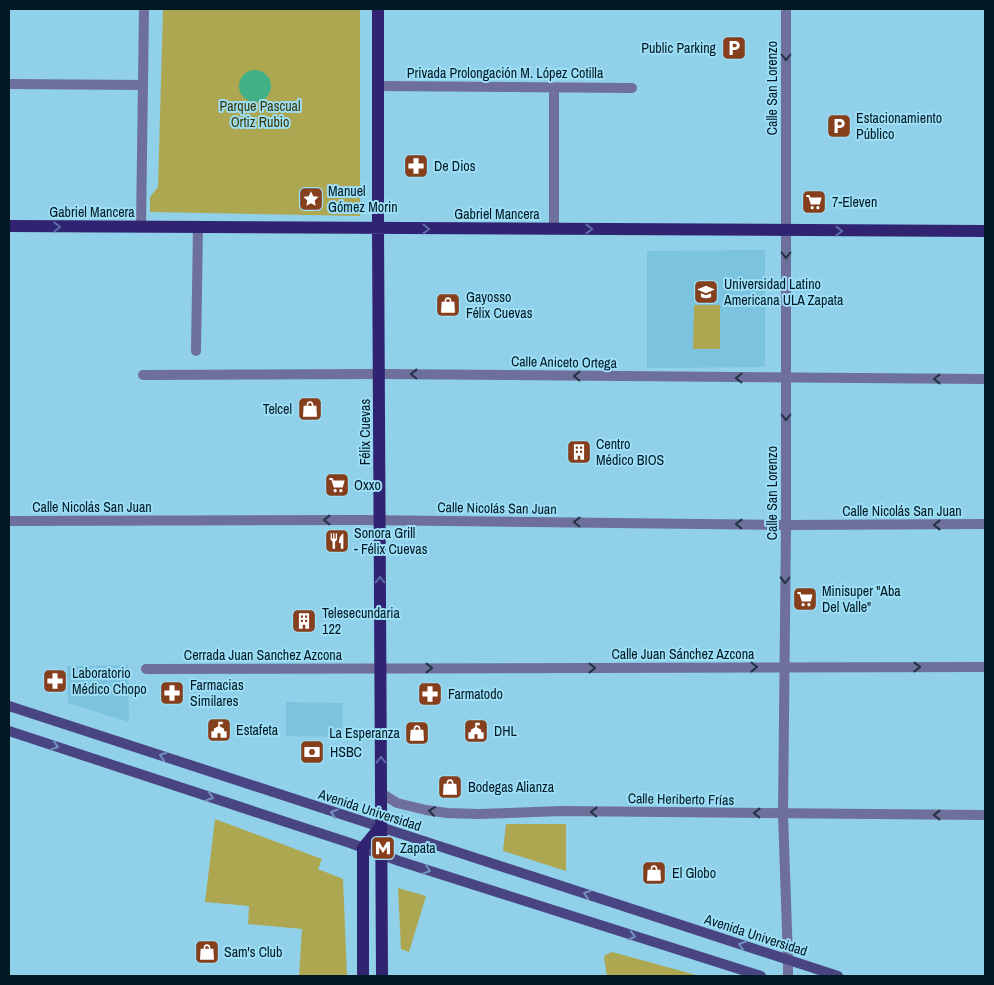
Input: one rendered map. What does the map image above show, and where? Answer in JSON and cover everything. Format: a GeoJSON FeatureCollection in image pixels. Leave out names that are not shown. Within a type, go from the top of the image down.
{"type":"FeatureCollection","features":[{"type":"Feature","properties":{"kind":"main road","name":"Félix Cuevas"},"geometry":{"type":"LineString","coordinates":[[378,9],[382,976]]}},
{"type":"Feature","properties":{"kind":"main road","name":"Gabriel Mancera"},"geometry":{"type":"LineString","coordinates":[[9,226],[985,232]]}},
{"type":"Feature","properties":{"kind":"main road","name":"Avenida Universidad"},"geometry":{"type":"LineString","coordinates":[[9,706],[838,976]]}},
{"type":"Feature","properties":{"kind":"main road"},"geometry":{"type":"LineString","coordinates":[[9,732],[381,855],[761,976]]}},
{"type":"Feature","properties":{"kind":"main road"},"geometry":{"type":"LineString","coordinates":[[363,976],[363,848],[381,826]]}},
{"type":"Feature","properties":{"kind":"street"},"geometry":{"type":"LineString","coordinates":[[141,227],[144,9]]}},
{"type":"Feature","properties":{"kind":"street","name":"Calle San Lorenzo"},"geometry":{"type":"LineString","coordinates":[[786,9],[786,525],[783,814],[788,976]]}},
{"type":"Feature","properties":{"kind":"street"},"geometry":{"type":"LineString","coordinates":[[9,84],[143,85]]}},
{"type":"Feature","properties":{"kind":"street","name":"Privada Prolongación M. López Cotilla"},"geometry":{"type":"LineString","coordinates":[[378,86],[632,88]]}},
{"type":"Feature","properties":{"kind":"street"},"geometry":{"type":"LineString","coordinates":[[554,88],[554,229]]}},
{"type":"Feature","properties":{"kind":"street"},"geometry":{"type":"LineString","coordinates":[[196,351],[198,227]]}},
{"type":"Feature","properties":{"kind":"street","name":"Calle Aniceto Ortega"},"geometry":{"type":"LineString","coordinates":[[143,375],[379,374],[985,379]]}},
{"type":"Feature","properties":{"kind":"street","name":"Calle Nicolás San Juan"},"geometry":{"type":"LineString","coordinates":[[9,521],[380,520],[786,525],[985,524]]}},
{"type":"Feature","properties":{"kind":"street","name":"Calle Juan Sánchez Azcona"},"geometry":{"type":"LineString","coordinates":[[380,668],[985,667]]}},
{"type":"Feature","properties":{"kind":"street","name":"Cerrada Juan Sanchez Azcona"},"geometry":{"type":"LineString","coordinates":[[146,669],[380,668]]}},
{"type":"Feature","properties":{"kind":"street","name":"Calle Heriberto Frías"},"geometry":{"type":"LineString","coordinates":[[381,793],[397,803],[447,813],[479,814],[562,811],[985,815]]}},
{"type":"Feature","properties":{"kind":"shaded area"},"geometry":{"type":"Polygon","coordinates":[[[255,70],[266,75],[271,86],[266,97],[255,102],[244,97],[239,86],[244,75],[255,70]]]}},
{"type":"Feature","properties":{"kind":"shaded area","name":"Universidad Latino Americana ULA Zapata"},"geometry":{"type":"Polygon","coordinates":[[[765,250],[765,367],[647,368],[647,251],[765,250]]]}},
{"type":"Feature","properties":{"kind":"shaded area"},"geometry":{"type":"Polygon","coordinates":[[[128,665],[129,722],[68,703],[67,666],[128,665]]]}},
{"type":"Feature","properties":{"kind":"shaded area"},"geometry":{"type":"Polygon","coordinates":[[[286,702],[343,703],[342,737],[286,736],[286,702]]]}},
{"type":"Feature","properties":{"kind":"green space","name":"Parque Pascual Ortiz Rubio"},"geometry":{"type":"Polygon","coordinates":[[[163,9],[360,9],[360,216],[150,212],[150,197],[158,187],[163,9]]]}},
{"type":"Feature","properties":{"kind":"green space"},"geometry":{"type":"Polygon","coordinates":[[[694,305],[720,305],[720,349],[693,349],[694,305]]]}},
{"type":"Feature","properties":{"kind":"green space"},"geometry":{"type":"Polygon","coordinates":[[[215,819],[322,859],[318,869],[343,879],[347,976],[299,976],[302,929],[248,924],[249,906],[205,902],[215,819]]]}},
{"type":"Feature","properties":{"kind":"green space"},"geometry":{"type":"Polygon","coordinates":[[[506,824],[566,824],[566,871],[503,851],[506,824]]]}},
{"type":"Feature","properties":{"kind":"green space"},"geometry":{"type":"Polygon","coordinates":[[[398,888],[426,896],[409,952],[401,949],[398,888]]]}},
{"type":"Feature","properties":{"kind":"green space"},"geometry":{"type":"Polygon","coordinates":[[[612,952],[698,976],[607,976],[604,958],[605,955],[612,952]]]}},
{"type":"Feature","properties":{"kind":"place","name":"Public Parking"},"geometry":{"type":"Point","coordinates":[734,48]}},
{"type":"Feature","properties":{"kind":"place","name":"Estacionamiento Público"},"geometry":{"type":"Point","coordinates":[839,126]}},
{"type":"Feature","properties":{"kind":"place","name":"De Dios"},"geometry":{"type":"Point","coordinates":[416,166]}},
{"type":"Feature","properties":{"kind":"place","name":"Manuel Gómez Morin"},"geometry":{"type":"Point","coordinates":[311,199]}},
{"type":"Feature","properties":{"kind":"place","name":"7-Eleven"},"geometry":{"type":"Point","coordinates":[814,202]}},
{"type":"Feature","properties":{"kind":"place","name":"Universidad Latino Americana ULA Zapata"},"geometry":{"type":"Point","coordinates":[706,292]}},
{"type":"Feature","properties":{"kind":"place","name":"Gayosso Félix Cuevas"},"geometry":{"type":"Point","coordinates":[448,305]}},
{"type":"Feature","properties":{"kind":"place","name":"Telcel"},"geometry":{"type":"Point","coordinates":[310,409]}},
{"type":"Feature","properties":{"kind":"place","name":"Centro Médico BIOS"},"geometry":{"type":"Point","coordinates":[579,452]}},
{"type":"Feature","properties":{"kind":"place","name":"Oxxo"},"geometry":{"type":"Point","coordinates":[337,485]}},
{"type":"Feature","properties":{"kind":"place","name":"Sonora Grill - Félix Cuevas"},"geometry":{"type":"Point","coordinates":[337,541]}},
{"type":"Feature","properties":{"kind":"place","name":"Minisuper \"Aba Del Valle\""},"geometry":{"type":"Point","coordinates":[805,599]}},
{"type":"Feature","properties":{"kind":"place","name":"Telesecundaria 122"},"geometry":{"type":"Point","coordinates":[304,621]}},
{"type":"Feature","properties":{"kind":"place","name":"Laboratorio Médico Chopo"},"geometry":{"type":"Point","coordinates":[55,681]}},
{"type":"Feature","properties":{"kind":"place","name":"Farmacias Similares"},"geometry":{"type":"Point","coordinates":[172,693]}},
{"type":"Feature","properties":{"kind":"place","name":"Farmatodo"},"geometry":{"type":"Point","coordinates":[430,694]}},
{"type":"Feature","properties":{"kind":"place","name":"Estafeta"},"geometry":{"type":"Point","coordinates":[219,730]}},
{"type":"Feature","properties":{"kind":"place","name":"DHL"},"geometry":{"type":"Point","coordinates":[476,731]}},
{"type":"Feature","properties":{"kind":"place","name":"La Esperanza"},"geometry":{"type":"Point","coordinates":[417,733]}},
{"type":"Feature","properties":{"kind":"place","name":"HSBC"},"geometry":{"type":"Point","coordinates":[312,752]}},
{"type":"Feature","properties":{"kind":"place","name":"Bodegas Alianza"},"geometry":{"type":"Point","coordinates":[450,787]}},
{"type":"Feature","properties":{"kind":"place","name":"Zapata"},"geometry":{"type":"Point","coordinates":[383,848]}},
{"type":"Feature","properties":{"kind":"place","name":"El Globo"},"geometry":{"type":"Point","coordinates":[654,873]}},
{"type":"Feature","properties":{"kind":"place","name":"Sam's Club"},"geometry":{"type":"Point","coordinates":[207,952]}}]}
